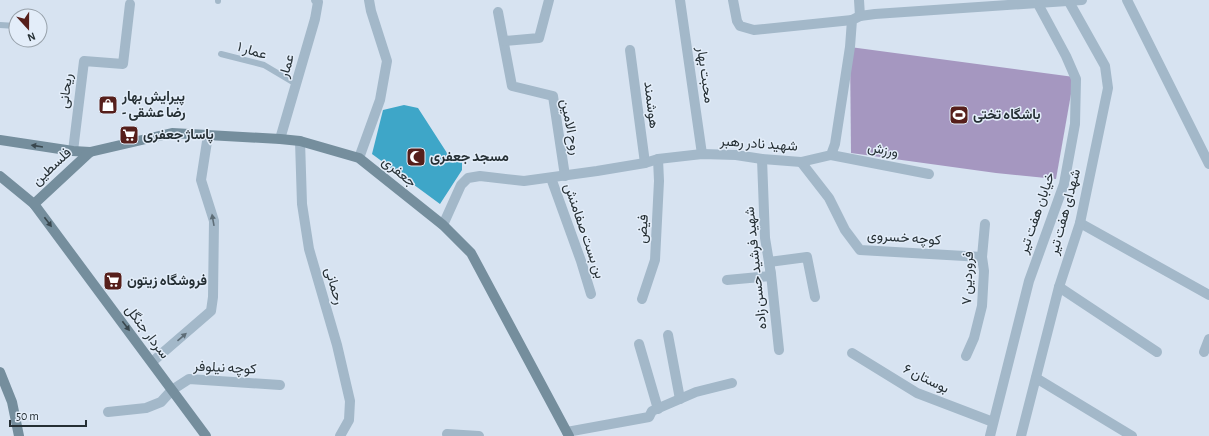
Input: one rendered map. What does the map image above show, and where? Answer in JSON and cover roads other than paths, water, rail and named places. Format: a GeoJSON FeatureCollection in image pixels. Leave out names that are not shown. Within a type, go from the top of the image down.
{"type":"FeatureCollection","features":[{"type":"Feature","properties":{"kind":"main road","name":"جعفری"},"geometry":{"type":"LineString","coordinates":[[90,152],[172,133],[300,141],[359,158],[443,225],[471,253],[568,434]]}},
{"type":"Feature","properties":{"kind":"main road"},"geometry":{"type":"LineString","coordinates":[[0,140],[73,151],[90,152]]}},
{"type":"Feature","properties":{"kind":"main road","name":"فلسطین"},"geometry":{"type":"LineString","coordinates":[[34,204],[90,152]]}},
{"type":"Feature","properties":{"kind":"main road","name":"سردار جنگل"},"geometry":{"type":"LineString","coordinates":[[0,176],[34,204],[206,436]]}},
{"type":"Feature","properties":{"kind":"main road"},"geometry":{"type":"LineString","coordinates":[[0,372],[12,402],[19,436]]}},
{"type":"Feature","properties":{"kind":"street","name":"عمار"},"geometry":{"type":"LineString","coordinates":[[280,139],[315,19],[318,2],[316,0]]}},
{"type":"Feature","properties":{"kind":"street"},"geometry":{"type":"LineString","coordinates":[[359,158],[380,100],[387,61],[369,0]]}},
{"type":"Feature","properties":{"kind":"street"},"geometry":{"type":"LineString","coordinates":[[504,41],[539,38],[550,0]]}},
{"type":"Feature","properties":{"kind":"street","name":"محبت بهار"},"geometry":{"type":"LineString","coordinates":[[680,0],[702,154]]}},
{"type":"Feature","properties":{"kind":"street"},"geometry":{"type":"LineString","coordinates":[[733,0],[737,21],[740,26],[754,30],[856,18],[875,14],[1082,0]]}},
{"type":"Feature","properties":{"kind":"street"},"geometry":{"type":"LineString","coordinates":[[831,155],[836,144],[850,47],[859,0]]}},
{"type":"Feature","properties":{"kind":"street"},"geometry":{"type":"LineString","coordinates":[[1127,0],[1209,164]]}},
{"type":"Feature","properties":{"kind":"street","name":"شهدای هفت تیر"},"geometry":{"type":"LineString","coordinates":[[1021,436],[1059,287],[1080,223],[1108,88],[1105,66],[1069,1]]}},
{"type":"Feature","properties":{"kind":"street","name":"ریحانی"},"geometry":{"type":"LineString","coordinates":[[73,151],[84,61],[123,64],[130,4]]}},
{"type":"Feature","properties":{"kind":"street","name":"خیابان هفت تیر"},"geometry":{"type":"LineString","coordinates":[[990,436],[1029,281],[1064,184],[1075,124],[1076,79],[1066,56],[1038,4]]}},
{"type":"Feature","properties":{"kind":"street","name":"روح الامین"},"geometry":{"type":"LineString","coordinates":[[498,12],[512,86],[553,96],[565,176]]}},
{"type":"Feature","properties":{"kind":"street","name":"هوشمند"},"geometry":{"type":"LineString","coordinates":[[630,50],[644,163]]}},
{"type":"Feature","properties":{"kind":"street"},"geometry":{"type":"LineString","coordinates":[[152,362],[211,311],[213,297],[214,221],[202,180],[208,135]]}},
{"type":"Feature","properties":{"kind":"street","name":"رحمانی"},"geometry":{"type":"LineString","coordinates":[[300,141],[302,204],[309,249],[337,346],[350,401],[349,420],[340,436]]}},
{"type":"Feature","properties":{"kind":"street","name":"شهید نادر رهبر"},"geometry":{"type":"LineString","coordinates":[[443,225],[461,185],[468,178],[480,176],[524,181],[565,176],[644,163],[658,159],[702,154],[736,155],[800,162],[831,155]]}},
{"type":"Feature","properties":{"kind":"street","name":"ورزش"},"geometry":{"type":"LineString","coordinates":[[831,155],[929,174]]}},
{"type":"Feature","properties":{"kind":"street","name":"فیض"},"geometry":{"type":"LineString","coordinates":[[642,299],[655,260],[659,181],[658,159]]}},
{"type":"Feature","properties":{"kind":"street","name":"شهید فرشید حسن زاده"},"geometry":{"type":"LineString","coordinates":[[762,159],[765,238],[771,276],[779,350]]}},
{"type":"Feature","properties":{"kind":"street","name":"کوچه خسروی"},"geometry":{"type":"LineString","coordinates":[[800,162],[829,198],[845,230],[860,250],[982,257]]}},
{"type":"Feature","properties":{"kind":"street","name":"بن بست صفامنش"},"geometry":{"type":"LineString","coordinates":[[551,178],[581,261],[591,294]]}},
{"type":"Feature","properties":{"kind":"street"},"geometry":{"type":"LineString","coordinates":[[1080,223],[1209,295]]}},
{"type":"Feature","properties":{"kind":"street","name":"فروردین ۷"},"geometry":{"type":"LineString","coordinates":[[966,356],[974,338],[982,306],[984,271],[982,257],[985,224]]}},
{"type":"Feature","properties":{"kind":"street"},"geometry":{"type":"LineString","coordinates":[[769,262],[807,257],[815,298]]}},
{"type":"Feature","properties":{"kind":"street"},"geometry":{"type":"LineString","coordinates":[[727,280],[771,276]]}},
{"type":"Feature","properties":{"kind":"street"},"geometry":{"type":"LineString","coordinates":[[1059,287],[1157,352]]}},
{"type":"Feature","properties":{"kind":"street"},"geometry":{"type":"LineString","coordinates":[[668,336],[680,399]]}},
{"type":"Feature","properties":{"kind":"street"},"geometry":{"type":"LineString","coordinates":[[1204,352],[1209,339]]}},
{"type":"Feature","properties":{"kind":"street"},"geometry":{"type":"LineString","coordinates":[[639,344],[658,409]]}},
{"type":"Feature","properties":{"kind":"street","name":"بوستان ۶"},"geometry":{"type":"LineString","coordinates":[[852,353],[917,393],[993,422]]}},
{"type":"Feature","properties":{"kind":"street"},"geometry":{"type":"LineString","coordinates":[[1036,378],[1132,436]]}},
{"type":"Feature","properties":{"kind":"street","name":"کوچه نیلوفر"},"geometry":{"type":"LineString","coordinates":[[108,412],[146,408],[161,402],[172,390],[189,379],[280,385]]}},
{"type":"Feature","properties":{"kind":"street"},"geometry":{"type":"LineString","coordinates":[[568,434],[649,417],[652,411],[696,392],[732,383]]}},
{"type":"Feature","properties":{"kind":"street"},"geometry":{"type":"LineString","coordinates":[[447,434],[479,436]]}},
{"type":"Feature","properties":{"kind":"lane","name":"عمار ۱"},"geometry":{"type":"LineString","coordinates":[[222,54],[264,65],[296,84]]}},
{"type":"Feature","properties":{"kind":"place","name":"پیرایش بهار - رضا عشقی"},"geometry":{"type":"Point","coordinates":[108,105]}},
{"type":"Feature","properties":{"kind":"place","name":"باشگاه تختی"},"geometry":{"type":"Point","coordinates":[959,115]}},
{"type":"Feature","properties":{"kind":"place","name":"پاساژ جعفری"},"geometry":{"type":"Point","coordinates":[129,135]}},
{"type":"Feature","properties":{"kind":"place","name":"مسجد جعفری"},"geometry":{"type":"Point","coordinates":[416,157]}},
{"type":"Feature","properties":{"kind":"place","name":"فروشگاه زیتون"},"geometry":{"type":"Point","coordinates":[113,281]}}]}
